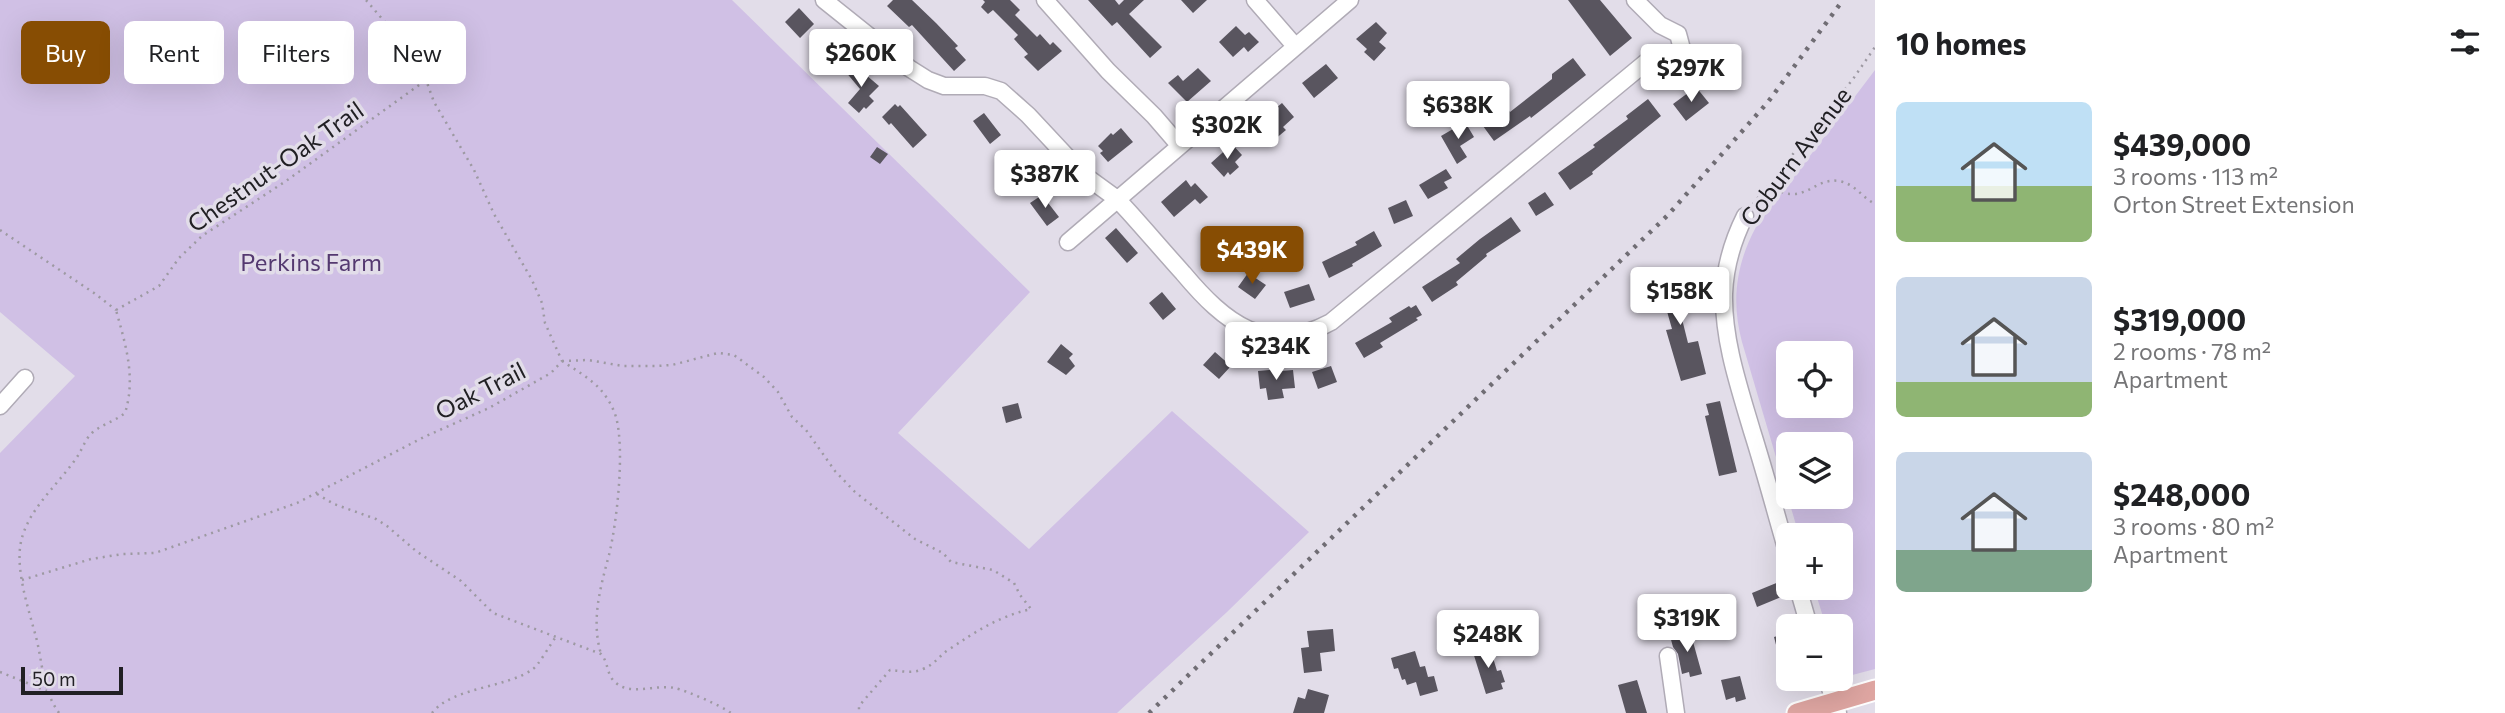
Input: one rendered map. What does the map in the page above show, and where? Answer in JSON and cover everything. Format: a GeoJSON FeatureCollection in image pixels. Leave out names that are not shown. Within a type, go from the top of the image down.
{"type":"FeatureCollection","features":[{"type":"Feature","properties":{"kind":"main road"},"geometry":{"type":"LineString","coordinates":[[1797,713],[1837,707],[1875,690]]}},
{"type":"Feature","properties":{"kind":"street"},"geometry":{"type":"LineString","coordinates":[[824,0],[928,80],[944,86],[985,86],[1001,91],[1028,115],[1084,175],[1117,199],[1202,296],[1224,316],[1246,329],[1267,336],[1288,337],[1308,333],[1331,322],[1646,63],[1655,59],[1673,58],[1680,52],[1682,44],[1678,34],[1660,25],[1635,0]]}},
{"type":"Feature","properties":{"kind":"street"},"geometry":{"type":"LineString","coordinates":[[1045,0],[1179,145]]}},
{"type":"Feature","properties":{"kind":"street"},"geometry":{"type":"LineString","coordinates":[[1255,0],[1295,46]]}},
{"type":"Feature","properties":{"kind":"street"},"geometry":{"type":"LineString","coordinates":[[1068,242],[1350,0]]}},
{"type":"Feature","properties":{"kind":"street","name":"Coburn Avenue"},"geometry":{"type":"LineString","coordinates":[[1745,216],[1733,243],[1727,268],[1725,318],[1739,384],[1779,523]]}},
{"type":"Feature","properties":{"kind":"street"},"geometry":{"type":"LineString","coordinates":[[0,406],[25,378]]}},
{"type":"Feature","properties":{"kind":"street"},"geometry":{"type":"LineString","coordinates":[[1668,656],[1676,713]]}},
{"type":"Feature","properties":{"kind":"path"},"geometry":{"type":"LineString","coordinates":[[366,0],[384,21]]}},
{"type":"Feature","properties":{"kind":"path","name":"Coburn Avenue"},"geometry":{"type":"LineString","coordinates":[[1745,216],[1875,47]]}},
{"type":"Feature","properties":{"kind":"path","name":"Chestnut-Oak Trail"},"geometry":{"type":"LineString","coordinates":[[116,310],[159,286],[179,258],[202,236],[286,181],[420,84]]}},
{"type":"Feature","properties":{"kind":"path"},"geometry":{"type":"LineString","coordinates":[[427,84],[434,102],[474,170],[494,214],[533,280],[542,303],[545,323],[562,360],[599,387],[616,416],[620,466],[615,528],[597,603],[595,623],[601,654],[606,660],[609,674],[614,682],[626,689],[674,688],[693,694],[731,713]]}},
{"type":"Feature","properties":{"kind":"path"},"geometry":{"type":"LineString","coordinates":[[1769,185],[1790,194],[1809,189],[1822,181],[1849,184],[1875,204]]}},
{"type":"Feature","properties":{"kind":"path"},"geometry":{"type":"LineString","coordinates":[[0,230],[116,310],[128,354],[131,378],[132,390],[125,413],[91,433],[33,515],[20,547],[22,580],[47,691],[59,713]]}},
{"type":"Feature","properties":{"kind":"path"},"geometry":{"type":"LineString","coordinates":[[562,360],[588,360],[623,366],[656,366],[672,365],[718,353],[734,355],[764,377],[778,392],[792,417],[806,430],[835,471],[855,492],[915,539],[943,553],[951,562],[993,570],[1014,583],[1031,609],[998,618],[945,652],[936,663],[923,669],[913,672],[890,670],[859,706],[859,713]]}},
{"type":"Feature","properties":{"kind":"path","name":"Oak Trail"},"geometry":{"type":"LineString","coordinates":[[22,580],[91,559],[155,553],[236,526],[317,494],[424,437],[489,408],[551,373],[562,360]]}},
{"type":"Feature","properties":{"kind":"path"},"geometry":{"type":"LineString","coordinates":[[317,494],[387,526],[416,551],[461,581],[493,613],[601,654]]}},
{"type":"Feature","properties":{"kind":"path"},"geometry":{"type":"LineString","coordinates":[[432,713],[438,706],[483,687],[522,676],[536,668],[555,637]]}},
{"type":"Feature","properties":{"kind":"path"},"geometry":{"type":"LineString","coordinates":[[0,672],[47,691]]}},
{"type":"Feature","properties":{"kind":"green space","name":"Perkins Farm"},"geometry":{"type":"Polygon","coordinates":[[[0,0],[732,0],[1030,292],[898,433],[1029,549],[1172,411],[1309,532],[1117,713],[0,713],[0,453],[75,376],[0,312],[0,0]]]}},
{"type":"Feature","properties":{"kind":"green space"},"geometry":{"type":"Polygon","coordinates":[[[1875,70],[1875,669],[1853,675],[1853,614],[1822,614],[1818,600],[1853,600],[1853,523],[1795,523],[1791,509],[1853,509],[1853,432],[1776,432],[1776,457],[1742,342],[1737,312],[1737,283],[1749,241],[1756,227],[1875,70]]]}},
{"type":"Feature","properties":{"kind":"building"},"geometry":{"type":"Polygon","coordinates":[[[893,0],[912,0],[958,46],[955,48],[966,60],[954,71],[912,25],[909,27],[887,6],[893,0]]]}},
{"type":"Feature","properties":{"kind":"building"},"geometry":{"type":"Polygon","coordinates":[[[983,0],[1010,0],[1020,10],[1015,15],[1037,37],[1040,34],[1050,45],[1053,42],[1062,51],[1038,71],[1024,57],[1028,54],[1014,39],[1018,35],[993,10],[988,14],[981,7],[985,2],[983,0]]]}},
{"type":"Feature","properties":{"kind":"building"},"geometry":{"type":"Polygon","coordinates":[[[1088,0],[1115,0],[1119,5],[1124,0],[1144,0],[1129,14],[1162,47],[1150,58],[1117,22],[1112,26],[1088,0]]]}},
{"type":"Feature","properties":{"kind":"building"},"geometry":{"type":"Polygon","coordinates":[[[1181,0],[1207,0],[1193,13],[1181,0]]]}},
{"type":"Feature","properties":{"kind":"building"},"geometry":{"type":"Polygon","coordinates":[[[1568,0],[1600,0],[1632,38],[1610,56],[1568,0]]]}},
{"type":"Feature","properties":{"kind":"building"},"geometry":{"type":"Polygon","coordinates":[[[799,8],[814,24],[800,38],[785,22],[799,8]]]}},
{"type":"Feature","properties":{"kind":"building"},"geometry":{"type":"Polygon","coordinates":[[[1376,22],[1387,33],[1379,42],[1386,48],[1374,61],[1364,52],[1367,49],[1356,39],[1376,22]]]}},
{"type":"Feature","properties":{"kind":"building"},"geometry":{"type":"Polygon","coordinates":[[[1236,26],[1245,35],[1249,32],[1259,42],[1248,52],[1244,47],[1233,57],[1219,42],[1236,26]]]}},
{"type":"Feature","properties":{"kind":"building"},"geometry":{"type":"Polygon","coordinates":[[[1573,58],[1586,75],[1531,118],[1530,116],[1494,141],[1483,126],[1508,109],[1510,112],[1552,79],[1552,74],[1573,58]]]}},
{"type":"Feature","properties":{"kind":"building"},"geometry":{"type":"Polygon","coordinates":[[[852,63],[879,86],[869,96],[874,101],[859,113],[848,103],[860,89],[845,71],[852,63]]]}},
{"type":"Feature","properties":{"kind":"building"},"geometry":{"type":"Polygon","coordinates":[[[1326,64],[1338,78],[1314,98],[1302,83],[1326,64]]]}},
{"type":"Feature","properties":{"kind":"building"},"geometry":{"type":"Polygon","coordinates":[[[1716,65],[1734,72],[1729,86],[1710,78],[1716,65]]]}},
{"type":"Feature","properties":{"kind":"building"},"geometry":{"type":"Polygon","coordinates":[[[1198,68],[1211,81],[1187,102],[1168,83],[1178,75],[1183,81],[1198,68]]]}},
{"type":"Feature","properties":{"kind":"building"},"geometry":{"type":"Polygon","coordinates":[[[1696,87],[1709,103],[1686,121],[1673,104],[1696,87]]]}},
{"type":"Feature","properties":{"kind":"building"},"geometry":{"type":"Polygon","coordinates":[[[1648,99],[1661,116],[1570,190],[1558,173],[1595,147],[1593,145],[1628,119],[1626,116],[1648,99]]]}},
{"type":"Feature","properties":{"kind":"building"},"geometry":{"type":"Polygon","coordinates":[[[1282,103],[1294,117],[1283,127],[1286,130],[1274,140],[1259,122],[1282,103]]]}},
{"type":"Feature","properties":{"kind":"building"},"geometry":{"type":"Polygon","coordinates":[[[895,104],[898,107],[900,105],[927,135],[913,148],[891,123],[889,125],[882,117],[895,104]]]}},
{"type":"Feature","properties":{"kind":"building"},"geometry":{"type":"Polygon","coordinates":[[[984,113],[1001,135],[990,144],[973,121],[984,113]]]}},
{"type":"Feature","properties":{"kind":"building"},"geometry":{"type":"Polygon","coordinates":[[[1465,122],[1474,137],[1460,146],[1467,157],[1457,164],[1441,136],[1465,122]]]}},
{"type":"Feature","properties":{"kind":"building"},"geometry":{"type":"Polygon","coordinates":[[[1121,128],[1133,142],[1108,162],[1098,146],[1111,133],[1113,135],[1121,128]]]}},
{"type":"Feature","properties":{"kind":"building"},"geometry":{"type":"Polygon","coordinates":[[[1232,144],[1242,155],[1235,162],[1239,167],[1224,177],[1211,163],[1232,144]]]}},
{"type":"Feature","properties":{"kind":"building"},"geometry":{"type":"Polygon","coordinates":[[[877,147],[888,154],[880,164],[870,157],[877,147]]]}},
{"type":"Feature","properties":{"kind":"building"},"geometry":{"type":"Polygon","coordinates":[[[1013,152],[1030,175],[1018,184],[1001,161],[1013,152]]]}},
{"type":"Feature","properties":{"kind":"building"},"geometry":{"type":"Polygon","coordinates":[[[1446,169],[1452,178],[1444,182],[1448,188],[1428,199],[1419,185],[1446,169]]]}},
{"type":"Feature","properties":{"kind":"building"},"geometry":{"type":"Polygon","coordinates":[[[1186,180],[1191,187],[1195,183],[1208,197],[1200,204],[1195,199],[1174,217],[1161,202],[1186,180]]]}},
{"type":"Feature","properties":{"kind":"building"},"geometry":{"type":"Polygon","coordinates":[[[1545,192],[1554,205],[1536,216],[1528,203],[1545,192]]]}},
{"type":"Feature","properties":{"kind":"building"},"geometry":{"type":"Polygon","coordinates":[[[1042,195],[1059,217],[1047,226],[1030,203],[1042,195]]]}},
{"type":"Feature","properties":{"kind":"building"},"geometry":{"type":"Polygon","coordinates":[[[1406,200],[1413,216],[1394,224],[1388,208],[1406,200]]]}},
{"type":"Feature","properties":{"kind":"building"},"geometry":{"type":"Polygon","coordinates":[[[1511,217],[1521,231],[1486,254],[1487,256],[1456,282],[1458,285],[1432,302],[1422,287],[1460,263],[1456,259],[1511,217]]]}},
{"type":"Feature","properties":{"kind":"building"},"geometry":{"type":"Polygon","coordinates":[[[1116,228],[1138,253],[1127,263],[1105,238],[1116,228]]]}},
{"type":"Feature","properties":{"kind":"building"},"geometry":{"type":"Polygon","coordinates":[[[1374,231],[1382,246],[1352,264],[1353,266],[1329,278],[1322,262],[1357,245],[1355,242],[1374,231]]]}},
{"type":"Feature","properties":{"kind":"building"},"geometry":{"type":"Polygon","coordinates":[[[1218,241],[1234,259],[1220,271],[1204,253],[1218,241]]]}},
{"type":"Feature","properties":{"kind":"building"},"geometry":{"type":"Polygon","coordinates":[[[1679,270],[1690,308],[1680,311],[1688,343],[1698,341],[1706,374],[1681,381],[1666,330],[1672,329],[1657,276],[1679,270]]]}},
{"type":"Feature","properties":{"kind":"building"},"geometry":{"type":"Polygon","coordinates":[[[1248,273],[1266,285],[1255,299],[1238,287],[1248,273]]]}},
{"type":"Feature","properties":{"kind":"building"},"geometry":{"type":"Polygon","coordinates":[[[1309,284],[1315,300],[1290,308],[1284,292],[1309,284]]]}},
{"type":"Feature","properties":{"kind":"building"},"geometry":{"type":"Polygon","coordinates":[[[1162,292],[1176,309],[1163,320],[1149,303],[1162,292]]]}},
{"type":"Feature","properties":{"kind":"building"},"geometry":{"type":"Polygon","coordinates":[[[1416,305],[1422,315],[1416,318],[1418,320],[1380,343],[1383,347],[1364,358],[1355,343],[1392,322],[1389,318],[1409,306],[1411,308],[1416,305]]]}},
{"type":"Feature","properties":{"kind":"building"},"geometry":{"type":"Polygon","coordinates":[[[1061,344],[1073,354],[1069,358],[1075,366],[1066,375],[1047,362],[1061,344]]]}},
{"type":"Feature","properties":{"kind":"building"},"geometry":{"type":"Polygon","coordinates":[[[1215,352],[1231,366],[1219,379],[1203,365],[1215,352]]]}},
{"type":"Feature","properties":{"kind":"building"},"geometry":{"type":"Polygon","coordinates":[[[1331,366],[1337,382],[1318,389],[1312,372],[1331,366]]]}},
{"type":"Feature","properties":{"kind":"building"},"geometry":{"type":"Polygon","coordinates":[[[1293,370],[1295,388],[1282,389],[1284,398],[1268,400],[1266,388],[1260,389],[1258,371],[1293,370]]]}},
{"type":"Feature","properties":{"kind":"building"},"geometry":{"type":"Polygon","coordinates":[[[1720,401],[1737,472],[1719,476],[1705,416],[1709,415],[1706,404],[1720,401]]]}},
{"type":"Feature","properties":{"kind":"building"},"geometry":{"type":"Polygon","coordinates":[[[1018,403],[1022,418],[1006,423],[1002,407],[1018,403]]]}},
{"type":"Feature","properties":{"kind":"building"},"geometry":{"type":"Polygon","coordinates":[[[1776,583],[1776,599],[1757,607],[1752,593],[1776,583]]]}},
{"type":"Feature","properties":{"kind":"building"},"geometry":{"type":"Polygon","coordinates":[[[1333,629],[1335,651],[1320,653],[1322,671],[1304,673],[1301,648],[1309,647],[1307,631],[1333,629]]]}},
{"type":"Feature","properties":{"kind":"building"},"geometry":{"type":"Polygon","coordinates":[[[1690,631],[1702,674],[1690,677],[1689,672],[1682,674],[1678,654],[1670,636],[1690,631]]]}},
{"type":"Feature","properties":{"kind":"building"},"geometry":{"type":"Polygon","coordinates":[[[1486,645],[1505,682],[1501,683],[1503,689],[1486,694],[1472,649],[1486,645]]]}},
{"type":"Feature","properties":{"kind":"building"},"geometry":{"type":"Polygon","coordinates":[[[1415,651],[1420,667],[1425,666],[1428,677],[1434,676],[1438,691],[1420,696],[1416,682],[1407,685],[1398,668],[1394,669],[1391,658],[1415,651]]]}},
{"type":"Feature","properties":{"kind":"building"},"geometry":{"type":"Polygon","coordinates":[[[1740,676],[1746,699],[1736,702],[1735,697],[1726,700],[1721,680],[1740,676]]]}},
{"type":"Feature","properties":{"kind":"building"},"geometry":{"type":"Polygon","coordinates":[[[1637,680],[1647,713],[1626,713],[1618,685],[1637,680]]]}},
{"type":"Feature","properties":{"kind":"building"},"geometry":{"type":"Polygon","coordinates":[[[1308,689],[1329,695],[1324,713],[1293,713],[1298,697],[1305,699],[1308,689]]]}},
{"type":"Feature","properties":{"kind":"railway"},"geometry":{"type":"LineString","coordinates":[[1149,713],[1668,215],[1768,102],[1843,0]]}}]}
